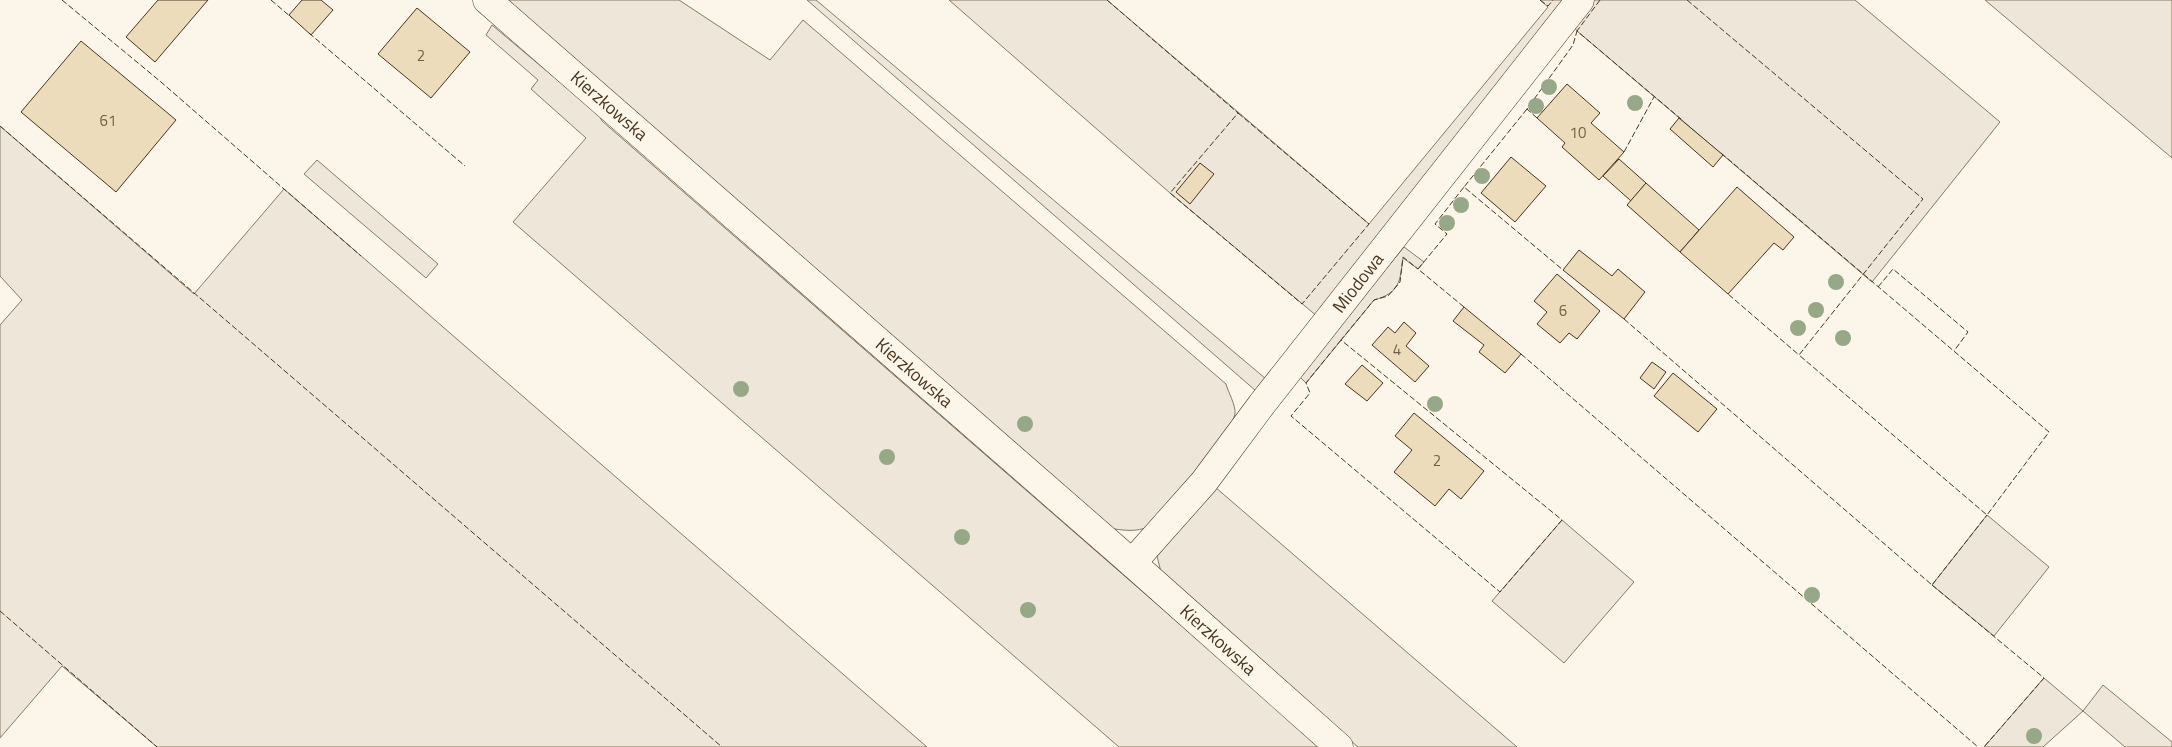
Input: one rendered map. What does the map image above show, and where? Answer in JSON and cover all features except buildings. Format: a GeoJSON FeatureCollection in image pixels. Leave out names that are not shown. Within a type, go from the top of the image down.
{"type":"FeatureCollection","features":[{"type":"Feature","properties":{"kind":"street","name":"Kierzkowska"},"geometry":{"type":"LineString","coordinates":[[487,0],[1132,563],[1339,747]]}},
{"type":"Feature","properties":{"kind":"street","name":"Miodowa"},"geometry":{"type":"LineString","coordinates":[[1132,563],[1204,482],[1262,404],[1580,0]]}},
{"type":"Feature","properties":{"kind":"shaded area"},"geometry":{"type":"Polygon","coordinates":[[[500,0],[679,0],[770,60],[803,20],[1226,384],[1235,414],[1223,438],[1184,492],[1158,520],[1140,530],[1108,528],[500,0]]]}},
{"type":"Feature","properties":{"kind":"shaded area"},"geometry":{"type":"Polygon","coordinates":[[[807,0],[816,0],[1266,379],[1256,391],[807,0]]]}},
{"type":"Feature","properties":{"kind":"shaded area"},"geometry":{"type":"Polygon","coordinates":[[[949,0],[1107,0],[1369,224],[1548,7],[1540,0],[1567,0],[1318,317],[1170,193],[949,0]]]}},
{"type":"Feature","properties":{"kind":"shaded area"},"geometry":{"type":"Polygon","coordinates":[[[1591,0],[1855,0],[2000,122],[1872,282],[1577,31],[1573,26],[1591,0]]]}},
{"type":"Feature","properties":{"kind":"shaded area"},"geometry":{"type":"Polygon","coordinates":[[[1985,0],[2172,0],[2172,158],[1985,0]]]}},
{"type":"Feature","properties":{"kind":"shaded area"},"geometry":{"type":"Polygon","coordinates":[[[492,25],[599,115],[602,121],[1321,747],[1119,747],[513,222],[586,138],[531,89],[538,80],[486,35],[492,25]]]}},
{"type":"Feature","properties":{"kind":"shaded area"},"geometry":{"type":"Polygon","coordinates":[[[0,126],[194,294],[284,189],[927,747],[157,747],[62,666],[0,738],[0,325],[22,300],[0,276],[0,126]]]}},
{"type":"Feature","properties":{"kind":"shaded area"},"geometry":{"type":"Polygon","coordinates":[[[317,160],[438,264],[426,278],[304,174],[317,160]]]}},
{"type":"Feature","properties":{"kind":"shaded area"},"geometry":{"type":"Polygon","coordinates":[[[1404,247],[1424,262],[1418,269],[1403,258],[1401,273],[1394,290],[1374,300],[1306,383],[1298,375],[1404,247]]]}},
{"type":"Feature","properties":{"kind":"shaded area"},"geometry":{"type":"Polygon","coordinates":[[[1215,487],[1517,747],[1358,747],[1162,576],[1157,556],[1215,487]]]}},
{"type":"Feature","properties":{"kind":"shaded area"},"geometry":{"type":"Polygon","coordinates":[[[1987,515],[2049,567],[1994,636],[1932,585],[1987,515]]]}},
{"type":"Feature","properties":{"kind":"shaded area"},"geometry":{"type":"Polygon","coordinates":[[[1562,520],[1634,582],[1564,663],[1492,601],[1562,520]]]}},
{"type":"Feature","properties":{"kind":"shaded area"},"geometry":{"type":"Polygon","coordinates":[[[2044,678],[2083,711],[2043,747],[1984,747],[2044,678]]]}},
{"type":"Feature","properties":{"kind":"shaded area"},"geometry":{"type":"Polygon","coordinates":[[[2103,685],[2172,742],[2172,747],[2125,747],[2083,711],[2103,685]]]}},
{"type":"Feature","properties":{"kind":"fence"},"geometry":{"type":"LineString","coordinates":[[62,0],[161,82],[361,256]]}},
{"type":"Feature","properties":{"kind":"fence"},"geometry":{"type":"LineString","coordinates":[[271,0],[292,18]]}},
{"type":"Feature","properties":{"kind":"fence"},"geometry":{"type":"LineString","coordinates":[[1107,0],[1238,113]]}},
{"type":"Feature","properties":{"kind":"fence"},"geometry":{"type":"LineString","coordinates":[[1540,0],[1548,6],[1553,0]]}},
{"type":"Feature","properties":{"kind":"fence"},"geometry":{"type":"LineString","coordinates":[[1600,0],[1577,31],[1681,119]]}},
{"type":"Feature","properties":{"kind":"fence"},"geometry":{"type":"LineString","coordinates":[[1687,0],[1923,199],[1799,355],[1728,294]]}},
{"type":"Feature","properties":{"kind":"fence"},"geometry":{"type":"LineString","coordinates":[[1537,118],[1527,109],[1573,45],[1577,31]]}},
{"type":"Feature","properties":{"kind":"fence"},"geometry":{"type":"LineString","coordinates":[[309,33],[465,166]]}},
{"type":"Feature","properties":{"kind":"fence"},"geometry":{"type":"LineString","coordinates":[[1624,152],[1654,97]]}},
{"type":"Feature","properties":{"kind":"fence"},"geometry":{"type":"LineString","coordinates":[[1527,109],[1464,187],[1563,270]]}},
{"type":"Feature","properties":{"kind":"fence"},"geometry":{"type":"LineString","coordinates":[[1238,113],[1369,224],[1302,304],[1170,193],[1238,113]]}},
{"type":"Feature","properties":{"kind":"fence"},"geometry":{"type":"LineString","coordinates":[[0,126],[722,747]]}},
{"type":"Feature","properties":{"kind":"fence"},"geometry":{"type":"LineString","coordinates":[[1721,153],[2049,432],[1987,515],[1799,355]]}},
{"type":"Feature","properties":{"kind":"fence"},"geometry":{"type":"LineString","coordinates":[[1464,187],[1435,224],[1447,234],[1418,269],[1464,307]]}},
{"type":"Feature","properties":{"kind":"fence"},"geometry":{"type":"LineString","coordinates":[[1341,340],[1306,383],[1310,393],[1291,416],[1500,592],[1562,520],[1341,340],[1374,300],[1388,296],[1400,282],[1403,257],[1418,269]]}},
{"type":"Feature","properties":{"kind":"fence"},"geometry":{"type":"LineString","coordinates":[[1878,287],[1893,269],[1968,332],[1954,351]]}},
{"type":"Feature","properties":{"kind":"fence"},"geometry":{"type":"LineString","coordinates":[[1624,319],[1932,585],[1987,515]]}},
{"type":"Feature","properties":{"kind":"fence"},"geometry":{"type":"LineString","coordinates":[[1521,354],[1978,747]]}},
{"type":"Feature","properties":{"kind":"fence"},"geometry":{"type":"LineString","coordinates":[[1932,585],[2044,678],[1984,747]]}},
{"type":"Feature","properties":{"kind":"fence"},"geometry":{"type":"LineString","coordinates":[[0,611],[157,747]]}}]}
